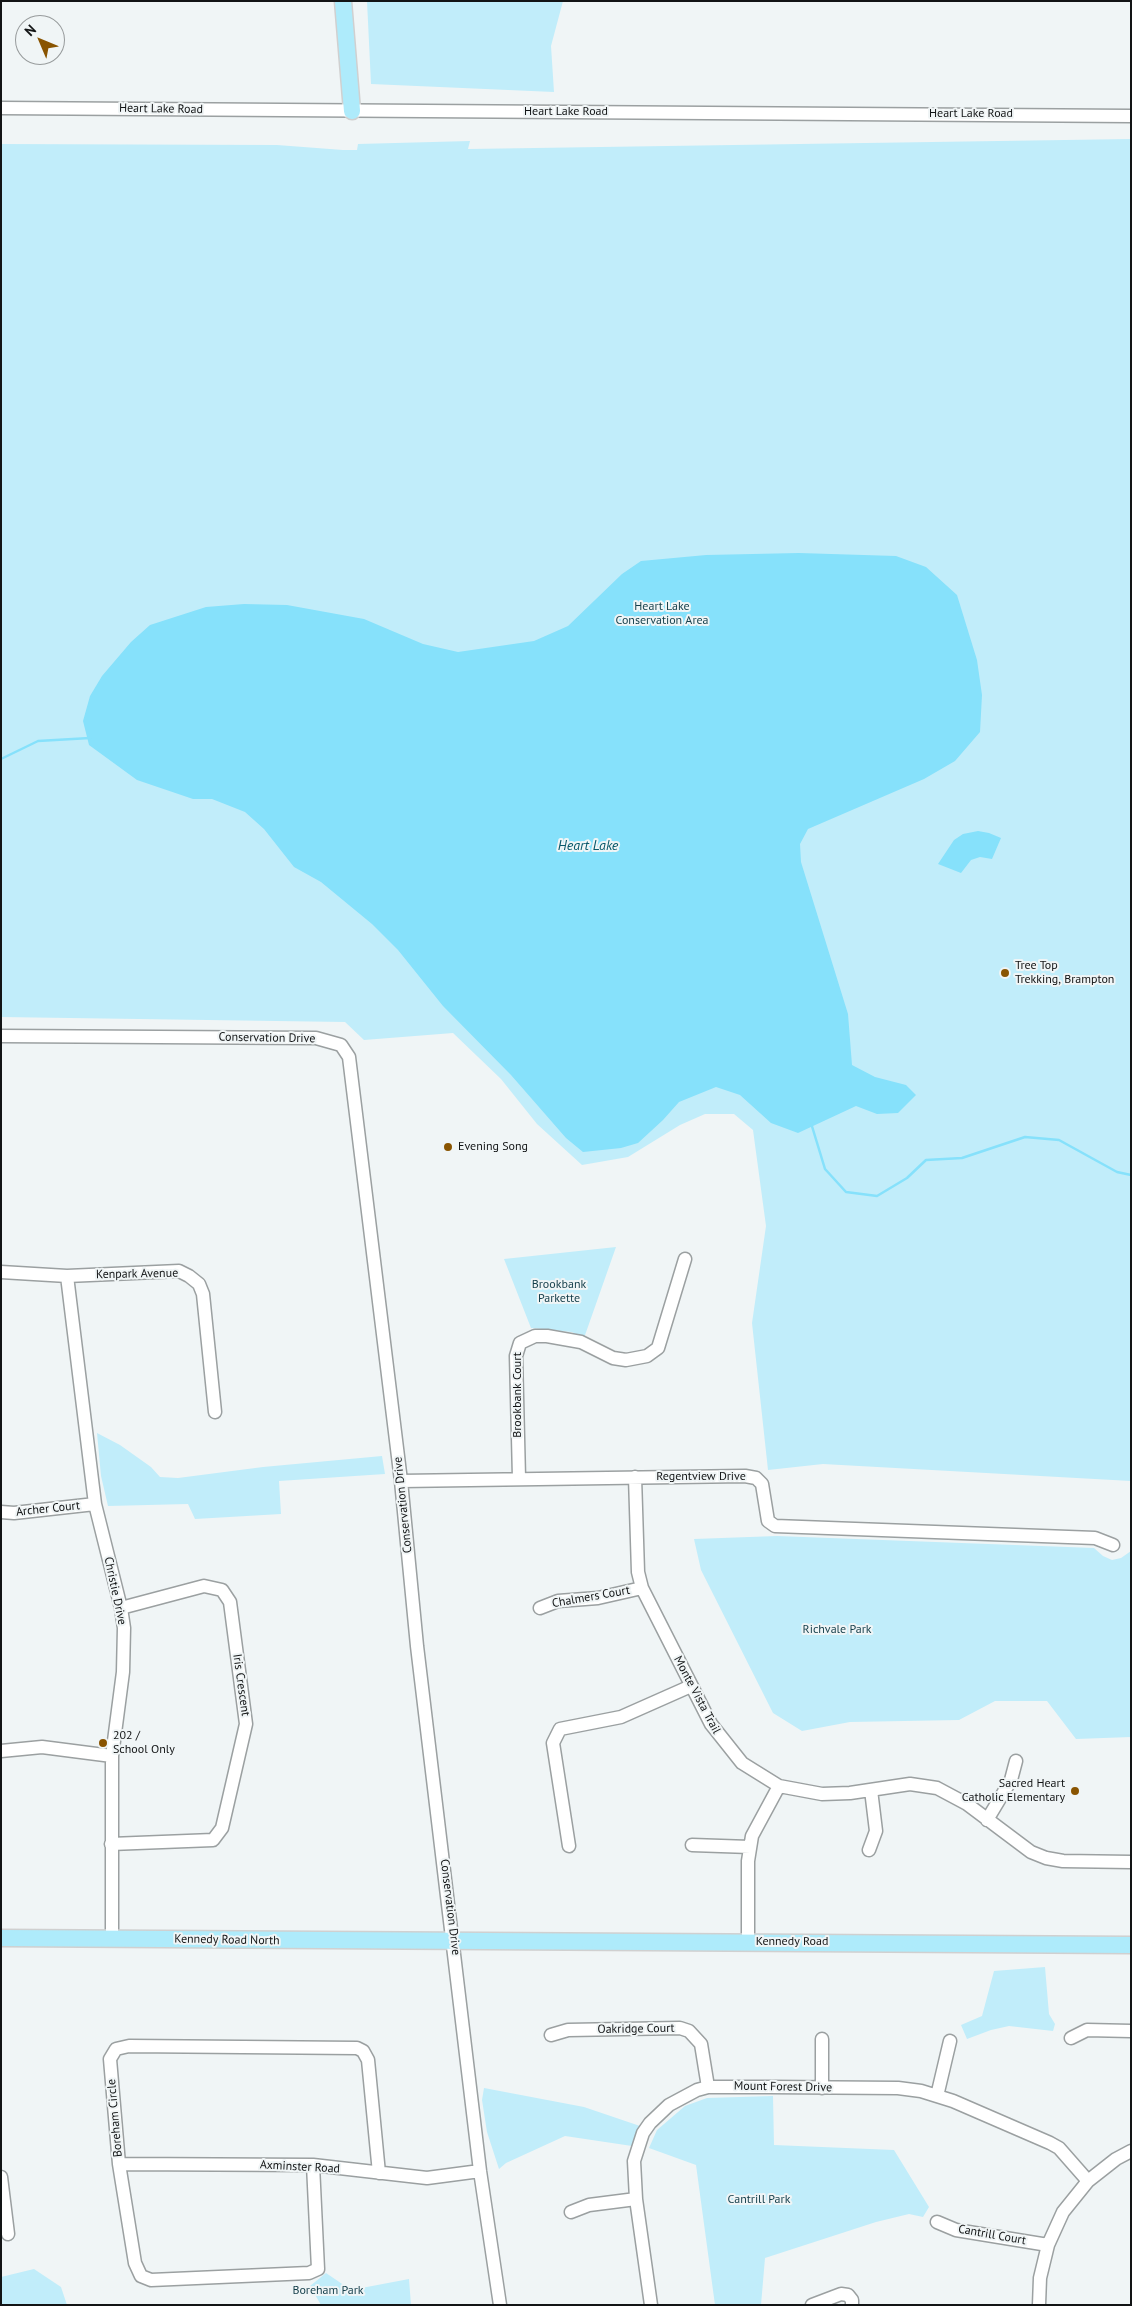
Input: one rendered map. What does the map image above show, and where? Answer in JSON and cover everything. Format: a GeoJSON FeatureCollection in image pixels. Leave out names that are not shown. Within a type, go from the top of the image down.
{"type":"FeatureCollection","features":[{"type":"Feature","properties":{"kind":"main road"},"geometry":{"type":"LineString","coordinates":[[343,1],[352,111]]}},
{"type":"Feature","properties":{"kind":"main road","name":"Kennedy Road North"},"geometry":{"type":"LineString","coordinates":[[1,1938],[453,1942]]}},
{"type":"Feature","properties":{"kind":"main road","name":"Kennedy Road"},"geometry":{"type":"LineString","coordinates":[[453,1942],[1131,1945]]}},
{"type":"Feature","properties":{"kind":"street","name":"Heart Lake Road"},"geometry":{"type":"LineString","coordinates":[[1,108],[1131,116]]}},
{"type":"Feature","properties":{"kind":"street","name":"Conservation Drive"},"geometry":{"type":"LineString","coordinates":[[1,1036],[316,1038],[341,1045],[349,1057],[402,1481],[417,1646],[480,2171],[500,2305]]}},
{"type":"Feature","properties":{"kind":"street","name":"Brookbank Court"},"geometry":{"type":"LineString","coordinates":[[519,1478],[516,1356],[520,1343],[535,1336],[547,1336],[581,1342],[613,1358],[626,1360],[647,1356],[658,1348],[684,1259]]}},
{"type":"Feature","properties":{"kind":"street","name":"Kenpark Avenue"},"geometry":{"type":"LineString","coordinates":[[1,1272],[67,1276],[179,1272],[189,1276],[199,1284],[203,1294],[215,1412]]}},
{"type":"Feature","properties":{"kind":"street","name":"Christie Drive"},"geometry":{"type":"LineString","coordinates":[[67,1276],[95,1504],[121,1608],[124,1628],[123,1672],[112,1756],[112,1938]]}},
{"type":"Feature","properties":{"kind":"street","name":"Regentview Drive"},"geometry":{"type":"LineString","coordinates":[[402,1481],[745,1476],[756,1478],[762,1484],[765,1493],[768,1521],[775,1526],[1095,1538],[1113,1545]]}},
{"type":"Feature","properties":{"kind":"street","name":"Monte Vista Trail"},"geometry":{"type":"LineString","coordinates":[[635,1478],[638,1572],[642,1588],[711,1724],[730,1752],[749,1769],[779,1786],[822,1794],[850,1793],[910,1784],[937,1788],[967,1804],[1031,1852],[1046,1858],[1063,1861],[1131,1862]]}},
{"type":"Feature","properties":{"kind":"street","name":"Archer Court"},"geometry":{"type":"LineString","coordinates":[[1,1512],[14,1513],[95,1504]]}},
{"type":"Feature","properties":{"kind":"street","name":"Iris Crescent"},"geometry":{"type":"LineString","coordinates":[[111,1844],[213,1840],[222,1828],[246,1724],[230,1602],[222,1590],[204,1586],[121,1608]]}},
{"type":"Feature","properties":{"kind":"street","name":"Chalmers Court"},"geometry":{"type":"LineString","coordinates":[[540,1608],[558,1601],[598,1598],[642,1588]]}},
{"type":"Feature","properties":{"kind":"street"},"geometry":{"type":"LineString","coordinates":[[569,1846],[553,1743],[560,1729],[621,1717],[691,1686]]}},
{"type":"Feature","properties":{"kind":"street"},"geometry":{"type":"LineString","coordinates":[[1,1751],[42,1747],[112,1756]]}},
{"type":"Feature","properties":{"kind":"street"},"geometry":{"type":"LineString","coordinates":[[987,1820],[1011,1780],[1016,1760]]}},
{"type":"Feature","properties":{"kind":"street"},"geometry":{"type":"LineString","coordinates":[[748,1942],[748,1861],[750,1847],[758,1822],[779,1786]]}},
{"type":"Feature","properties":{"kind":"street"},"geometry":{"type":"LineString","coordinates":[[869,1850],[876,1830],[871,1790]]}},
{"type":"Feature","properties":{"kind":"street"},"geometry":{"type":"LineString","coordinates":[[692,1845],[750,1847]]}},
{"type":"Feature","properties":{"kind":"street","name":"Oakridge Court"},"geometry":{"type":"LineString","coordinates":[[551,2035],[568,2030],[680,2028],[689,2030],[700,2044],[708,2087]]}},
{"type":"Feature","properties":{"kind":"street"},"geometry":{"type":"LineString","coordinates":[[1071,2038],[1087,2030],[1131,2031]]}},
{"type":"Feature","properties":{"kind":"street"},"geometry":{"type":"LineString","coordinates":[[822,2039],[822,2088]]}},
{"type":"Feature","properties":{"kind":"street"},"geometry":{"type":"LineString","coordinates":[[937,2096],[950,2042]]}},
{"type":"Feature","properties":{"kind":"street","name":"Boreham Circle"},"geometry":{"type":"LineString","coordinates":[[313,2165],[318,2269],[309,2273],[151,2280],[141,2276],[135,2263],[119,2164],[110,2059],[116,2049],[129,2046],[358,2048],[363,2051],[368,2060],[379,2173]]}},
{"type":"Feature","properties":{"kind":"street","name":"Mount Forest Drive"},"geometry":{"type":"LineString","coordinates":[[651,2305],[636,2199],[634,2161],[643,2133],[650,2123],[669,2105],[697,2090],[708,2087],[898,2088],[937,2096],[1050,2142],[1060,2148],[1088,2181]]}},
{"type":"Feature","properties":{"kind":"street"},"geometry":{"type":"LineString","coordinates":[[1039,2305],[1040,2278],[1048,2244],[1063,2212],[1088,2181],[1116,2159],[1131,2151]]}},
{"type":"Feature","properties":{"kind":"street","name":"Axminster Road"},"geometry":{"type":"LineString","coordinates":[[119,2164],[313,2165],[427,2178],[480,2171]]}},
{"type":"Feature","properties":{"kind":"street"},"geometry":{"type":"LineString","coordinates":[[1,2177],[8,2234]]}},
{"type":"Feature","properties":{"kind":"street"},"geometry":{"type":"LineString","coordinates":[[571,2212],[589,2205],[636,2199]]}},
{"type":"Feature","properties":{"kind":"street","name":"Cantrill Court"},"geometry":{"type":"LineString","coordinates":[[937,2222],[956,2230],[1048,2244]]}},
{"type":"Feature","properties":{"kind":"street"},"geometry":{"type":"LineString","coordinates":[[812,2305],[841,2294],[848,2295],[852,2300],[852,2305]]}},
{"type":"Feature","properties":{"kind":"green space"},"geometry":{"type":"Polygon","coordinates":[[[367,1],[563,1],[551,46],[554,92],[371,84],[367,1]]]}},
{"type":"Feature","properties":{"kind":"green space","name":"Heart Lake Conservation Area"},"geometry":{"type":"Polygon","coordinates":[[[1131,139],[1131,1481],[823,1464],[768,1470],[752,1323],[766,1226],[753,1130],[734,1114],[705,1114],[680,1125],[628,1157],[582,1165],[537,1124],[501,1079],[453,1033],[364,1040],[345,1022],[1,1017],[1,144],[277,145],[357,150],[358,144],[470,141],[468,149],[1131,139]]]}},
{"type":"Feature","properties":{"kind":"green space","name":"Brookbank Parkette"},"geometry":{"type":"Polygon","coordinates":[[[616,1247],[584,1338],[572,1332],[531,1328],[504,1259],[616,1247]]]}},
{"type":"Feature","properties":{"kind":"green space"},"geometry":{"type":"Polygon","coordinates":[[[97,1433],[120,1445],[151,1467],[160,1477],[178,1478],[263,1467],[382,1456],[385,1474],[279,1481],[281,1514],[195,1519],[188,1504],[108,1506],[101,1476],[97,1433]]]}},
{"type":"Feature","properties":{"kind":"green space","name":"Richvale Park"},"geometry":{"type":"Polygon","coordinates":[[[777,1536],[1094,1548],[1103,1556],[1112,1560],[1121,1558],[1131,1551],[1131,1737],[1076,1739],[1047,1701],[995,1701],[959,1720],[850,1722],[802,1731],[773,1713],[701,1570],[694,1539],[777,1536]]]}},
{"type":"Feature","properties":{"kind":"green space"},"geometry":{"type":"Polygon","coordinates":[[[1045,1967],[1049,2014],[1055,2024],[1053,2031],[1009,2026],[991,2030],[967,2039],[961,2025],[982,2016],[994,1971],[1045,1967]]]}},
{"type":"Feature","properties":{"kind":"green space"},"geometry":{"type":"Polygon","coordinates":[[[484,2088],[584,2107],[640,2126],[632,2146],[565,2136],[506,2163],[499,2169],[487,2132],[482,2100],[484,2088]]]}},
{"type":"Feature","properties":{"kind":"green space","name":"Cantrill Park"},"geometry":{"type":"Polygon","coordinates":[[[773,2096],[774,2145],[894,2150],[929,2207],[923,2217],[909,2214],[876,2222],[765,2258],[761,2305],[715,2305],[696,2165],[649,2148],[657,2130],[685,2106],[707,2098],[773,2096]]]}},
{"type":"Feature","properties":{"kind":"green space"},"geometry":{"type":"Polygon","coordinates":[[[34,2269],[61,2287],[67,2305],[1,2305],[1,2277],[34,2269]]]}},
{"type":"Feature","properties":{"kind":"green space","name":"Boreham Park"},"geometry":{"type":"Polygon","coordinates":[[[326,2273],[351,2290],[409,2279],[411,2305],[321,2305],[310,2286],[326,2273]]]}},
{"type":"Feature","properties":{"kind":"water","name":"Heart Lake"},"geometry":{"type":"Polygon","coordinates":[[[799,553],[896,556],[926,567],[957,595],[977,660],[982,695],[980,732],[955,761],[924,779],[808,829],[800,844],[801,862],[848,1014],[852,1065],[875,1077],[906,1085],[916,1095],[898,1113],[877,1114],[856,1106],[798,1133],[771,1123],[740,1095],[716,1087],[679,1102],[638,1143],[621,1148],[583,1152],[566,1138],[511,1075],[443,1006],[398,950],[372,924],[321,882],[294,867],[264,829],[245,812],[212,799],[193,799],[137,780],[89,745],[83,721],[90,696],[102,676],[131,642],[150,625],[206,607],[244,604],[287,605],[364,619],[423,644],[458,652],[534,641],[568,626],[622,574],[641,561],[706,555],[799,553]]]}},
{"type":"Feature","properties":{"kind":"water"},"geometry":{"type":"Polygon","coordinates":[[[978,831],[1001,838],[992,859],[980,857],[971,860],[961,873],[938,864],[954,840],[963,834],[978,831]]]}},
{"type":"Feature","properties":{"kind":"waterway"},"geometry":{"type":"LineString","coordinates":[[1,759],[38,741],[90,738]]}},
{"type":"Feature","properties":{"kind":"waterway"},"geometry":{"type":"LineString","coordinates":[[811,1123],[825,1169],[846,1192],[877,1196],[907,1178],[926,1160],[962,1158],[1025,1137],[1059,1140],[1117,1172],[1131,1175]]}},
{"type":"Feature","properties":{"kind":"place","name":"Tree Top Trekking, Brampton"},"geometry":{"type":"Point","coordinates":[1005,973]}},
{"type":"Feature","properties":{"kind":"place","name":"Evening Song"},"geometry":{"type":"Point","coordinates":[448,1147]}},
{"type":"Feature","properties":{"kind":"place","name":"202 / School Only"},"geometry":{"type":"Point","coordinates":[103,1743]}},
{"type":"Feature","properties":{"kind":"place","name":"Sacred Heart Catholic Elementary"},"geometry":{"type":"Point","coordinates":[1075,1791]}}]}
